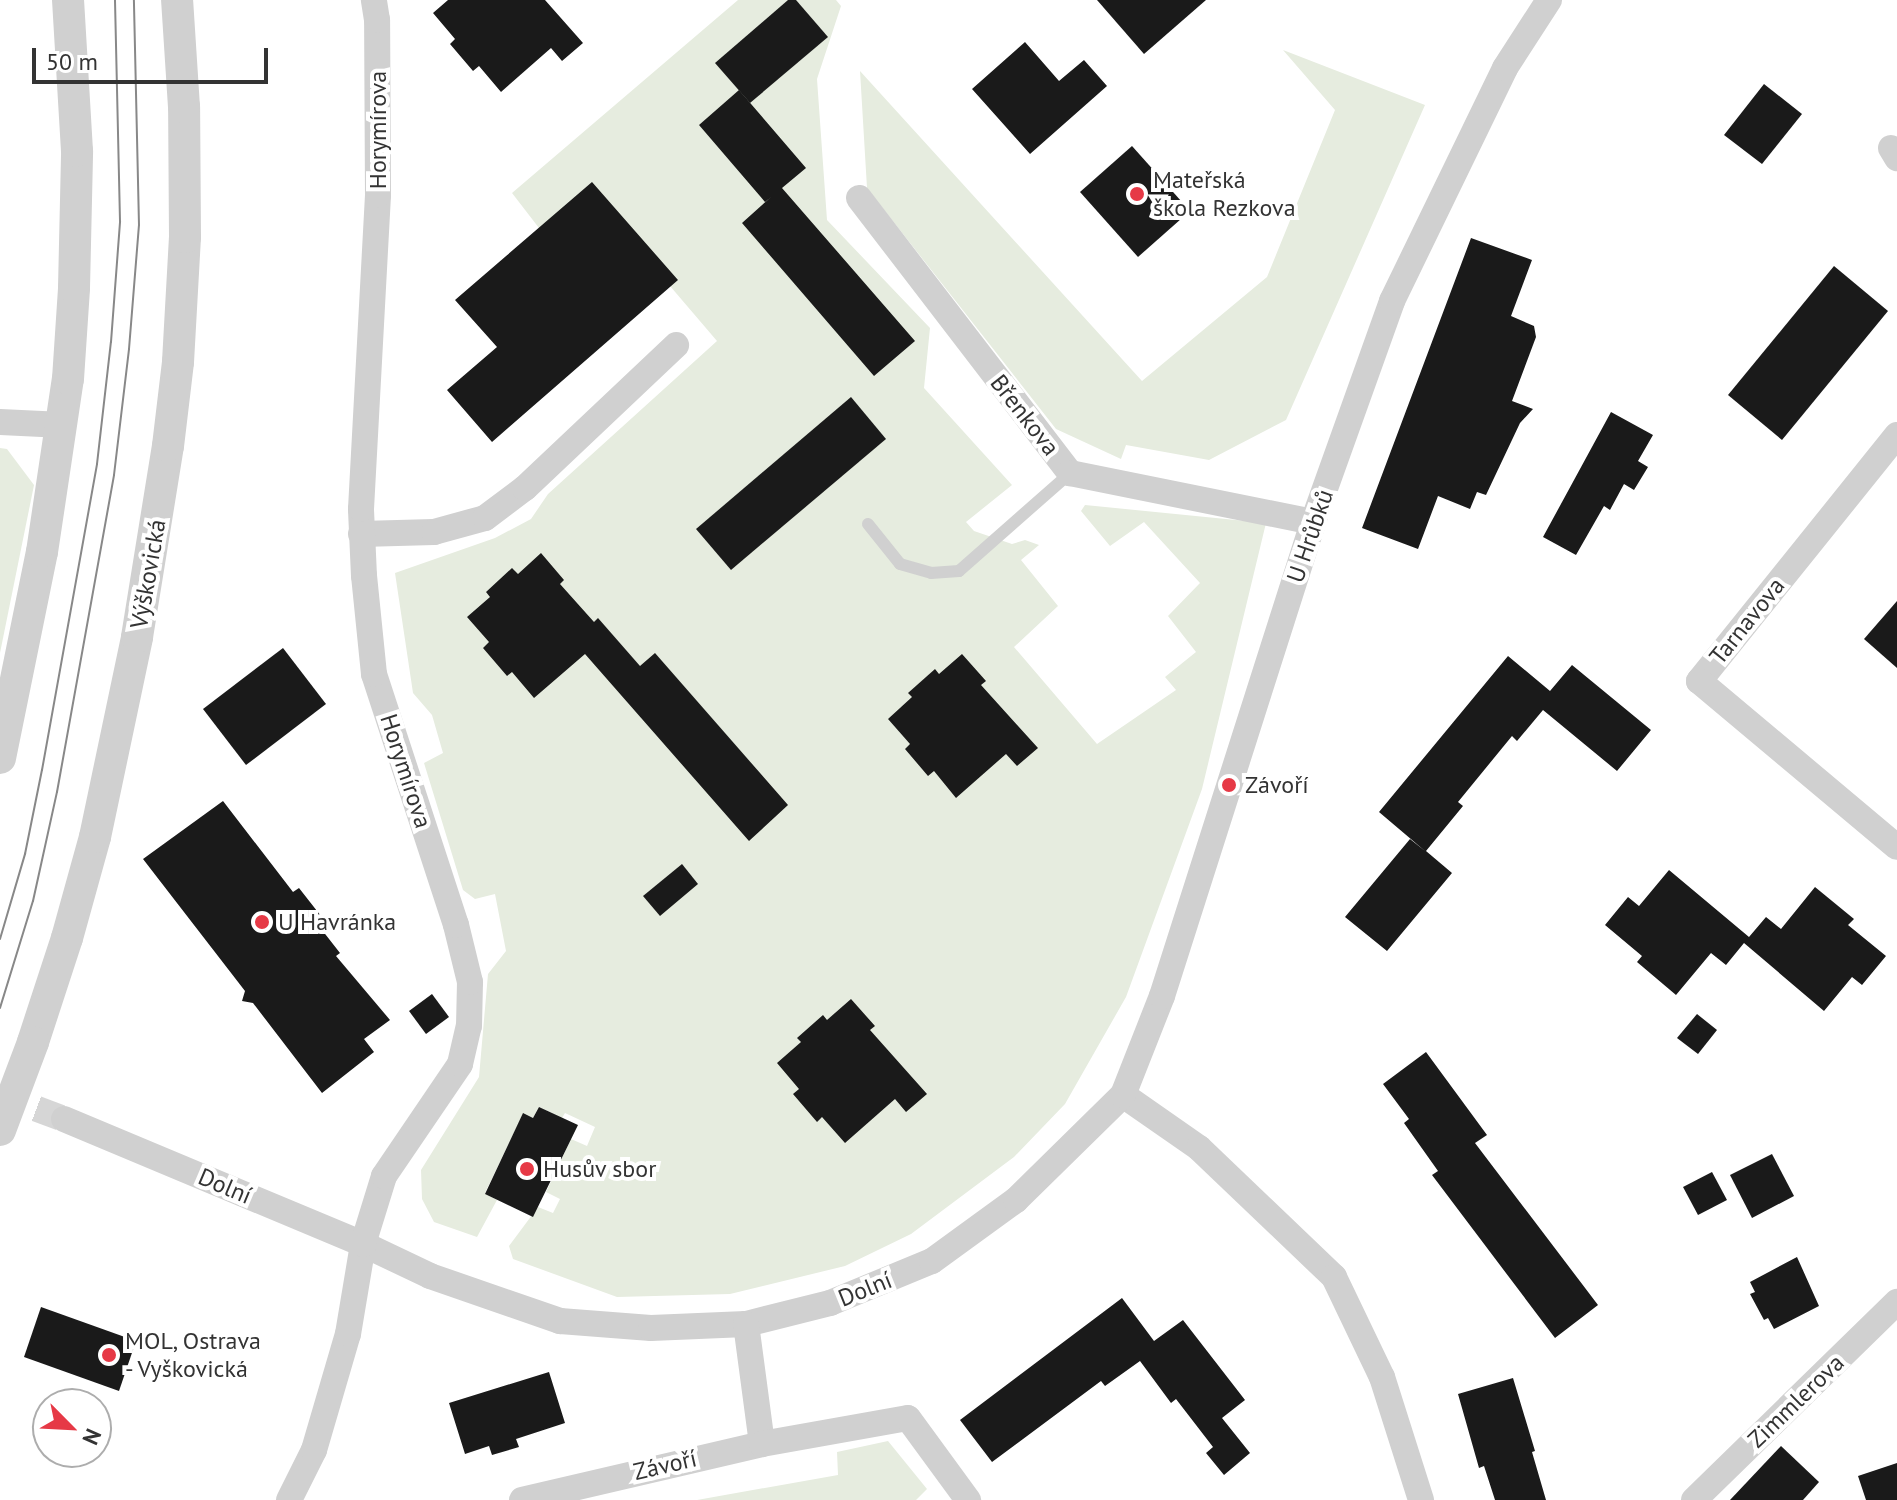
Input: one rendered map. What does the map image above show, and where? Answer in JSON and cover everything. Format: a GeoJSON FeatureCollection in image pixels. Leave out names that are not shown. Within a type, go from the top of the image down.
{"type":"FeatureCollection","features":[{"type":"Feature","properties":{"kind":"street"},"geometry":{"type":"LineString","coordinates":[[0,758],[42,552],[63,425],[74,288],[76,217],[75,99],[68,0]]}},
{"type":"Feature","properties":{"kind":"street","name":"Výškovická"},"geometry":{"type":"LineString","coordinates":[[0,1130],[64,950],[95,837],[137,637],[168,446],[178,362],[185,237],[184,107],[177,0]]}},
{"type":"Feature","properties":{"kind":"street","name":"Horymírova"},"geometry":{"type":"LineString","coordinates":[[289,1500],[314,1450],[348,1334],[363,1244],[384,1176],[460,1064],[469,1026],[470,982],[456,925],[374,674],[361,534],[378,195],[377,20],[374,0]]}},
{"type":"Feature","properties":{"kind":"street","name":"U Hrůbků"},"geometry":{"type":"LineString","coordinates":[[1123,1095],[1162,996],[1313,522],[1392,301],[1505,68],[1549,0]]}},
{"type":"Feature","properties":{"kind":"street","name":"Břenkova"},"geometry":{"type":"LineString","coordinates":[[859,198],[1070,473],[1313,522]]}},
{"type":"Feature","properties":{"kind":"street"},"geometry":{"type":"LineString","coordinates":[[361,534],[434,532],[485,518],[525,488],[676,345]]}},
{"type":"Feature","properties":{"kind":"street"},"geometry":{"type":"LineString","coordinates":[[0,422],[63,425]]}},
{"type":"Feature","properties":{"kind":"street","name":"Tarnavova"},"geometry":{"type":"LineString","coordinates":[[1897,435],[1699,681],[1897,847]]}},
{"type":"Feature","properties":{"kind":"street"},"geometry":{"type":"LineString","coordinates":[[1123,1095],[1199,1148],[1334,1277],[1382,1377],[1421,1500]]}},
{"type":"Feature","properties":{"kind":"street","name":"Dolní"},"geometry":{"type":"LineString","coordinates":[[64,1119],[363,1244],[430,1276],[560,1321],[651,1328],[746,1324],[830,1303],[932,1261],[1016,1200],[1123,1095]]}},
{"type":"Feature","properties":{"kind":"street","name":"Zimmlerova"},"geometry":{"type":"LineString","coordinates":[[1694,1500],[1897,1302]]}},
{"type":"Feature","properties":{"kind":"street"},"geometry":{"type":"LineString","coordinates":[[746,1324],[762,1444]]}},
{"type":"Feature","properties":{"kind":"street","name":"Závoří"},"geometry":{"type":"LineString","coordinates":[[522,1500],[762,1444],[908,1418],[968,1500]]}},
{"type":"Feature","properties":{"kind":"lane"},"geometry":{"type":"LineString","coordinates":[[868,524],[900,564],[931,573],[959,571],[1070,473]]}},
{"type":"Feature","properties":{"kind":"shaded area"},"geometry":{"type":"Polygon","coordinates":[[[738,0],[836,0],[841,6],[817,79],[827,220],[930,328],[924,388],[1012,485],[966,522],[974,531],[1012,544],[1025,540],[1039,545],[1021,560],[1058,606],[1014,647],[1097,744],[1176,690],[1165,677],[1196,652],[1168,616],[1200,583],[1144,522],[1110,546],[1081,511],[1085,505],[1266,523],[1202,789],[1126,997],[1065,1104],[1014,1157],[911,1234],[845,1266],[730,1294],[617,1297],[513,1259],[509,1246],[538,1207],[553,1213],[560,1199],[546,1192],[571,1139],[587,1146],[595,1127],[565,1113],[562,1118],[539,1107],[533,1118],[523,1114],[485,1193],[497,1200],[477,1237],[434,1222],[422,1199],[421,1170],[479,1077],[488,974],[506,951],[495,894],[475,899],[463,890],[424,763],[443,753],[432,715],[413,693],[395,573],[495,538],[531,519],[548,494],[717,341],[670,286],[539,228],[512,193],[738,0]]]}},
{"type":"Feature","properties":{"kind":"shaded area"},"geometry":{"type":"Polygon","coordinates":[[[1283,50],[1425,105],[1286,420],[1209,460],[1126,445],[1121,459],[1056,429],[867,188],[860,71],[1142,381],[1267,277],[1335,110],[1283,50]]]}},
{"type":"Feature","properties":{"kind":"shaded area"},"geometry":{"type":"Polygon","coordinates":[[[0,448],[7,449],[34,485],[0,653],[0,448]]]}},
{"type":"Feature","properties":{"kind":"shaded area"},"geometry":{"type":"Polygon","coordinates":[[[888,1441],[927,1489],[916,1500],[697,1500],[838,1475],[837,1452],[888,1441]]]}},
{"type":"Feature","properties":{"kind":"building"},"geometry":{"type":"Polygon","coordinates":[[[448,0],[545,0],[583,43],[562,61],[551,48],[501,92],[479,66],[473,71],[450,44],[455,39],[433,13],[448,0]]]}},
{"type":"Feature","properties":{"kind":"building"},"geometry":{"type":"Polygon","coordinates":[[[788,0],[796,0],[828,37],[750,103],[715,63],[788,0]]]}},
{"type":"Feature","properties":{"kind":"building"},"geometry":{"type":"Polygon","coordinates":[[[1097,0],[1206,0],[1144,54],[1097,0]]]}},
{"type":"Feature","properties":{"kind":"building"},"geometry":{"type":"Polygon","coordinates":[[[1025,42],[1059,81],[1084,60],[1107,86],[1030,154],[972,89],[1025,42]]]}},
{"type":"Feature","properties":{"kind":"building"},"geometry":{"type":"Polygon","coordinates":[[[1764,84],[1802,114],[1762,164],[1724,135],[1764,84]]]}},
{"type":"Feature","properties":{"kind":"building"},"geometry":{"type":"Polygon","coordinates":[[[739,90],[806,168],[782,188],[915,341],[874,376],[742,223],[771,197],[765,202],[699,125],[739,90]]]}},
{"type":"Feature","properties":{"kind":"building"},"geometry":{"type":"Polygon","coordinates":[[[1132,146],[1190,211],[1138,257],[1080,192],[1132,146]]]}},
{"type":"Feature","properties":{"kind":"building"},"geometry":{"type":"Polygon","coordinates":[[[592,182],[678,280],[492,442],[447,390],[497,347],[455,300],[592,182]]]}},
{"type":"Feature","properties":{"kind":"building"},"geometry":{"type":"Polygon","coordinates":[[[1471,238],[1532,260],[1511,316],[1534,326],[1536,337],[1512,401],[1533,409],[1520,423],[1486,495],[1477,492],[1470,509],[1438,496],[1418,549],[1362,528],[1471,238]]]}},
{"type":"Feature","properties":{"kind":"building"},"geometry":{"type":"Polygon","coordinates":[[[1834,266],[1888,311],[1782,440],[1728,395],[1834,266]]]}},
{"type":"Feature","properties":{"kind":"building"},"geometry":{"type":"Polygon","coordinates":[[[851,397],[886,439],[731,570],[696,529],[851,397]]]}},
{"type":"Feature","properties":{"kind":"building"},"geometry":{"type":"Polygon","coordinates":[[[1611,412],[1653,435],[1638,461],[1648,467],[1634,490],[1624,484],[1610,510],[1604,506],[1576,555],[1543,537],[1611,412]]]}},
{"type":"Feature","properties":{"kind":"building"},"geometry":{"type":"Polygon","coordinates":[[[541,553],[564,580],[560,584],[594,622],[598,618],[640,666],[655,653],[788,805],[749,841],[585,654],[534,698],[512,672],[507,676],[483,648],[489,642],[467,617],[490,597],[486,592],[512,568],[518,574],[541,553]]]}},
{"type":"Feature","properties":{"kind":"building"},"geometry":{"type":"Polygon","coordinates":[[[1897,601],[1897,668],[1864,639],[1897,601]]]}},
{"type":"Feature","properties":{"kind":"building"},"geometry":{"type":"Polygon","coordinates":[[[283,648],[326,704],[246,765],[203,709],[283,648]]]}},
{"type":"Feature","properties":{"kind":"building"},"geometry":{"type":"Polygon","coordinates":[[[962,654],[986,681],[981,685],[1038,748],[1017,766],[1006,754],[956,798],[934,771],[928,776],[905,749],[910,744],[888,719],[912,697],[908,693],[935,669],[939,674],[962,654]]]}},
{"type":"Feature","properties":{"kind":"building"},"geometry":{"type":"Polygon","coordinates":[[[1508,656],[1550,691],[1572,665],[1651,730],[1617,771],[1543,710],[1517,741],[1512,736],[1458,802],[1463,806],[1426,851],[1452,873],[1387,951],[1345,917],[1410,839],[1425,851],[1379,812],[1508,656]]]}},
{"type":"Feature","properties":{"kind":"building"},"geometry":{"type":"Polygon","coordinates":[[[223,801],[293,892],[299,888],[328,925],[322,930],[340,953],[336,956],[390,1020],[364,1039],[374,1052],[322,1093],[253,1003],[242,1001],[245,991],[143,859],[223,801]]]}},
{"type":"Feature","properties":{"kind":"building"},"geometry":{"type":"Polygon","coordinates":[[[682,864],[698,884],[660,916],[643,896],[682,864]]]}},
{"type":"Feature","properties":{"kind":"building"},"geometry":{"type":"Polygon","coordinates":[[[1669,870],[1749,937],[1766,917],[1781,929],[1815,887],[1854,919],[1848,925],[1886,956],[1862,985],[1852,977],[1824,1011],[1744,943],[1726,965],[1711,953],[1676,995],[1637,962],[1642,956],[1605,925],[1628,897],[1639,906],[1669,870]]]}},
{"type":"Feature","properties":{"kind":"building"},"geometry":{"type":"Polygon","coordinates":[[[432,994],[449,1017],[426,1034],[409,1011],[432,994]]]}},
{"type":"Feature","properties":{"kind":"building"},"geometry":{"type":"Polygon","coordinates":[[[851,999],[875,1026],[870,1030],[927,1094],[906,1112],[895,1099],[845,1143],[822,1117],[817,1122],[793,1094],[799,1089],[777,1063],[801,1042],[797,1038],[823,1015],[827,1020],[851,999]]]}},
{"type":"Feature","properties":{"kind":"building"},"geometry":{"type":"Polygon","coordinates":[[[1697,1014],[1717,1030],[1698,1054],[1677,1038],[1697,1014]]]}},
{"type":"Feature","properties":{"kind":"building"},"geometry":{"type":"Polygon","coordinates":[[[1426,1052],[1487,1135],[1475,1143],[1598,1305],[1555,1338],[1432,1175],[1438,1171],[1404,1123],[1409,1119],[1383,1084],[1426,1052]]]}},
{"type":"Feature","properties":{"kind":"building","name":"Husův sbor"},"geometry":{"type":"Polygon","coordinates":[[[539,1107],[578,1125],[533,1217],[485,1194],[523,1113],[533,1118],[539,1107]]]}},
{"type":"Feature","properties":{"kind":"building"},"geometry":{"type":"Polygon","coordinates":[[[1772,1154],[1794,1196],[1752,1218],[1730,1175],[1772,1154]]]}},
{"type":"Feature","properties":{"kind":"building"},"geometry":{"type":"Polygon","coordinates":[[[1712,1172],[1727,1200],[1698,1215],[1683,1187],[1712,1172]]]}},
{"type":"Feature","properties":{"kind":"building"},"geometry":{"type":"Polygon","coordinates":[[[1797,1257],[1819,1306],[1774,1329],[1768,1318],[1764,1320],[1750,1294],[1755,1292],[1750,1282],[1797,1257]]]}},
{"type":"Feature","properties":{"kind":"building"},"geometry":{"type":"Polygon","coordinates":[[[1122,1298],[1154,1341],[1183,1320],[1245,1400],[1222,1418],[1250,1453],[1224,1475],[1206,1453],[1213,1447],[1176,1399],[1171,1403],[1140,1361],[1105,1386],[1101,1381],[992,1462],[960,1420],[1122,1298]]]}},
{"type":"Feature","properties":{"kind":"building"},"geometry":{"type":"Polygon","coordinates":[[[41,1307],[136,1341],[119,1391],[24,1357],[41,1307]]]}},
{"type":"Feature","properties":{"kind":"building"},"geometry":{"type":"Polygon","coordinates":[[[549,1372],[565,1423],[516,1439],[519,1447],[492,1455],[489,1446],[465,1454],[449,1403],[549,1372]]]}},
{"type":"Feature","properties":{"kind":"building"},"geometry":{"type":"Polygon","coordinates":[[[1513,1378],[1546,1500],[1495,1500],[1484,1466],[1479,1468],[1458,1394],[1513,1378]]]}},
{"type":"Feature","properties":{"kind":"building"},"geometry":{"type":"Polygon","coordinates":[[[1781,1446],[1819,1482],[1803,1500],[1730,1500],[1781,1446]]]}},
{"type":"Feature","properties":{"kind":"building"},"geometry":{"type":"Polygon","coordinates":[[[1897,1463],[1897,1500],[1866,1500],[1858,1476],[1897,1463]]]}},
{"type":"Feature","properties":{"kind":"tunnel"},"geometry":{"type":"LineString","coordinates":[[0,1095],[64,1119]]}},
{"type":"Feature","properties":{"kind":"tram line"},"geometry":{"type":"LineString","coordinates":[[0,939],[25,854],[97,464],[111,342],[120,221],[115,0]]}},
{"type":"Feature","properties":{"kind":"tram line"},"geometry":{"type":"LineString","coordinates":[[0,1008],[33,901],[57,792],[114,475],[139,225],[134,0]]}},
{"type":"Feature","properties":{"kind":"place","name":"Mateřská škola Rezkova"},"geometry":{"type":"Point","coordinates":[1137,194]}},
{"type":"Feature","properties":{"kind":"place","name":"Závoří"},"geometry":{"type":"Point","coordinates":[1229,785]}},
{"type":"Feature","properties":{"kind":"place","name":"U Havránka"},"geometry":{"type":"Point","coordinates":[262,922]}},
{"type":"Feature","properties":{"kind":"place","name":"Husův sbor"},"geometry":{"type":"Point","coordinates":[527,1169]}},
{"type":"Feature","properties":{"kind":"place","name":"MOL, Ostrava - Vyškovická"},"geometry":{"type":"Point","coordinates":[109,1355]}}]}
